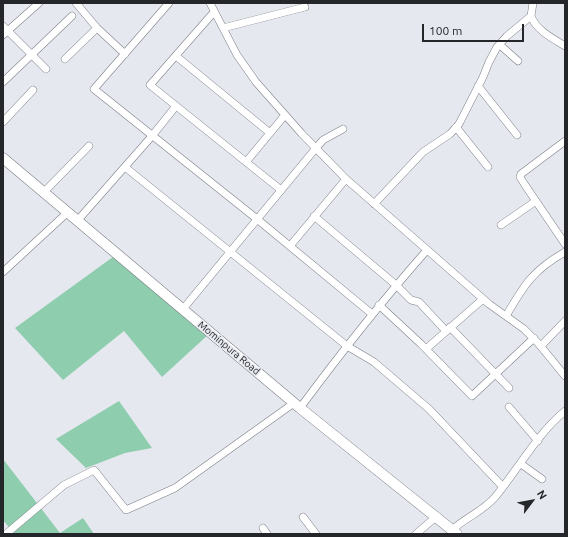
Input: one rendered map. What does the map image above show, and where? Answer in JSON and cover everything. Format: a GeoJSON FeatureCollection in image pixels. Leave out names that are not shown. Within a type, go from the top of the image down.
{"type":"FeatureCollection","features":[{"type":"Feature","properties":{"kind":"main road","name":"Mominpura Road"},"geometry":{"type":"LineString","coordinates":[[3,158],[297,406],[455,532]]}},
{"type":"Feature","properties":{"kind":"street"},"geometry":{"type":"LineString","coordinates":[[39,3],[4,30],[46,69]]}},
{"type":"Feature","properties":{"kind":"street"},"geometry":{"type":"LineString","coordinates":[[76,3],[97,28],[125,54]]}},
{"type":"Feature","properties":{"kind":"street"},"geometry":{"type":"LineString","coordinates":[[169,3],[94,89],[257,219],[372,314]]}},
{"type":"Feature","properties":{"kind":"street"},"geometry":{"type":"LineString","coordinates":[[210,3],[237,55],[256,82],[316,148],[346,179],[426,250],[483,299],[534,338],[565,376]]}},
{"type":"Feature","properties":{"kind":"street"},"geometry":{"type":"LineString","coordinates":[[533,3],[531,16],[534,24],[565,46]]}},
{"type":"Feature","properties":{"kind":"street"},"geometry":{"type":"LineString","coordinates":[[223,28],[305,7]]}},
{"type":"Feature","properties":{"kind":"street"},"geometry":{"type":"LineString","coordinates":[[214,12],[150,85],[281,190]]}},
{"type":"Feature","properties":{"kind":"street"},"geometry":{"type":"LineString","coordinates":[[3,82],[72,16]]}},
{"type":"Feature","properties":{"kind":"street"},"geometry":{"type":"LineString","coordinates":[[374,204],[423,152],[450,134],[459,124],[489,62],[500,45],[507,36],[531,16]]}},
{"type":"Feature","properties":{"kind":"street"},"geometry":{"type":"LineString","coordinates":[[65,59],[97,28]]}},
{"type":"Feature","properties":{"kind":"street"},"geometry":{"type":"LineString","coordinates":[[500,45],[518,62]]}},
{"type":"Feature","properties":{"kind":"street"},"geometry":{"type":"LineString","coordinates":[[176,56],[270,133]]}},
{"type":"Feature","properties":{"kind":"street"},"geometry":{"type":"LineString","coordinates":[[478,86],[517,135]]}},
{"type":"Feature","properties":{"kind":"street"},"geometry":{"type":"LineString","coordinates":[[3,122],[33,90]]}},
{"type":"Feature","properties":{"kind":"street"},"geometry":{"type":"LineString","coordinates":[[78,220],[152,136],[176,106]]}},
{"type":"Feature","properties":{"kind":"street"},"geometry":{"type":"LineString","coordinates":[[246,162],[285,115]]}},
{"type":"Feature","properties":{"kind":"street"},"geometry":{"type":"LineString","coordinates":[[456,127],[488,167]]}},
{"type":"Feature","properties":{"kind":"street"},"geometry":{"type":"LineString","coordinates":[[183,309],[323,140],[343,130]]}},
{"type":"Feature","properties":{"kind":"street"},"geometry":{"type":"LineString","coordinates":[[565,141],[520,177],[565,244]]}},
{"type":"Feature","properties":{"kind":"street"},"geometry":{"type":"LineString","coordinates":[[44,192],[89,146]]}},
{"type":"Feature","properties":{"kind":"street"},"geometry":{"type":"LineString","coordinates":[[125,167],[347,346],[374,362],[429,409],[503,487]]}},
{"type":"Feature","properties":{"kind":"street"},"geometry":{"type":"LineString","coordinates":[[290,246],[346,179]]}},
{"type":"Feature","properties":{"kind":"street"},"geometry":{"type":"LineString","coordinates":[[501,225],[536,201]]}},
{"type":"Feature","properties":{"kind":"street"},"geometry":{"type":"LineString","coordinates":[[3,272],[68,212]]}},
{"type":"Feature","properties":{"kind":"street"},"geometry":{"type":"LineString","coordinates":[[314,216],[411,300],[420,302],[510,388]]}},
{"type":"Feature","properties":{"kind":"street"},"geometry":{"type":"LineString","coordinates":[[6,534],[64,485],[94,470],[126,510],[175,488],[297,406],[426,250]]}},
{"type":"Feature","properties":{"kind":"street"},"geometry":{"type":"LineString","coordinates":[[506,316],[535,272],[543,265],[565,252]]}},
{"type":"Feature","properties":{"kind":"street"},"geometry":{"type":"LineString","coordinates":[[426,349],[483,299]]}},
{"type":"Feature","properties":{"kind":"street"},"geometry":{"type":"LineString","coordinates":[[379,305],[426,349],[472,396],[534,338]]}},
{"type":"Feature","properties":{"kind":"street"},"geometry":{"type":"LineString","coordinates":[[541,346],[565,321]]}},
{"type":"Feature","properties":{"kind":"street"},"geometry":{"type":"LineString","coordinates":[[509,406],[538,441]]}},
{"type":"Feature","properties":{"kind":"street"},"geometry":{"type":"LineString","coordinates":[[455,532],[469,517],[481,510],[495,498],[538,441],[565,411]]}},
{"type":"Feature","properties":{"kind":"street"},"geometry":{"type":"LineString","coordinates":[[521,464],[542,479]]}},
{"type":"Feature","properties":{"kind":"street"},"geometry":{"type":"LineString","coordinates":[[416,534],[436,516]]}},
{"type":"Feature","properties":{"kind":"street"},"geometry":{"type":"LineString","coordinates":[[303,517],[316,534]]}},
{"type":"Feature","properties":{"kind":"green space"},"geometry":{"type":"Polygon","coordinates":[[[117,254],[210,333],[162,377],[124,331],[63,380],[15,328],[117,254]]]}},
{"type":"Feature","properties":{"kind":"green space"},"geometry":{"type":"Polygon","coordinates":[[[119,401],[152,448],[125,453],[86,468],[56,439],[119,401]]]}},
{"type":"Feature","properties":{"kind":"green space"},"geometry":{"type":"Polygon","coordinates":[[[3,459],[60,533],[83,518],[94,534],[6,534],[11,530],[3,520],[3,459]]]}}]}
